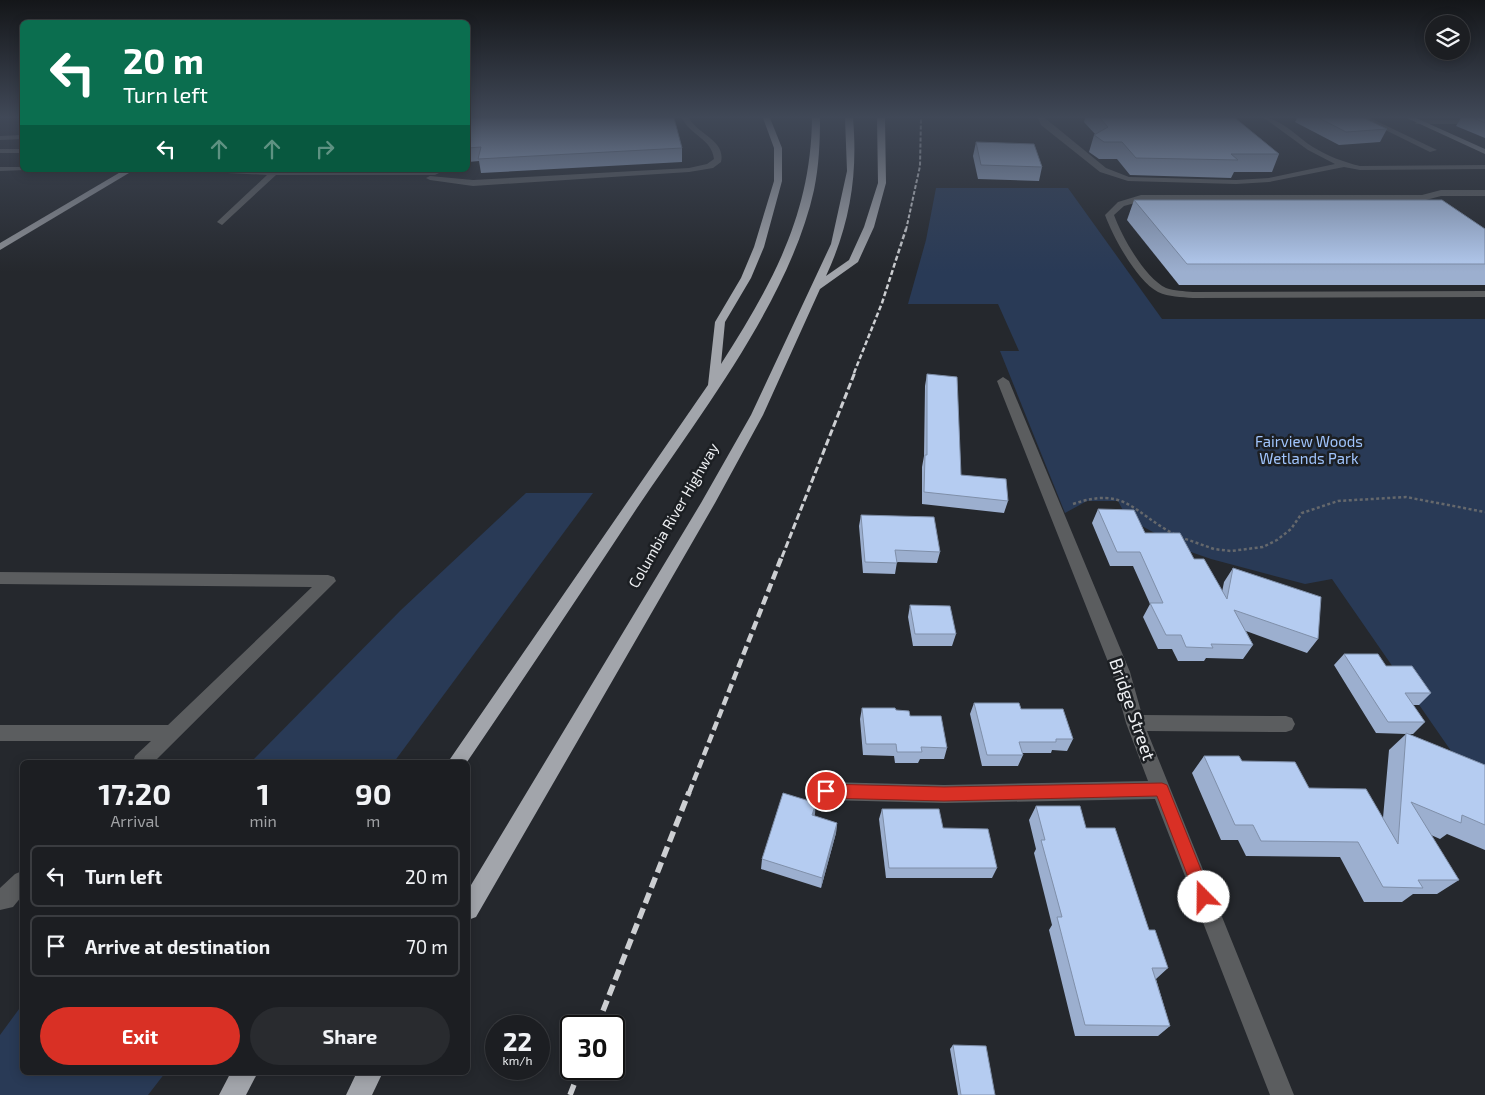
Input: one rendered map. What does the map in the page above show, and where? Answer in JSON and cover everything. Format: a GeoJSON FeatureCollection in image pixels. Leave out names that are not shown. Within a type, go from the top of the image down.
{"type":"FeatureCollection","features":[{"type":"Feature","properties":{"kind":"highway"},"geometry":{"type":"LineString","coordinates":[[712,388],[720,322],[746,278],[756,255],[778,180],[778,169]]}},
{"type":"Feature","properties":{"kind":"highway"},"geometry":{"type":"LineString","coordinates":[[458,760],[712,388],[773,282],[796,230],[810,188],[814,169]]}},
{"type":"Feature","properties":{"kind":"highway","name":"Columbia River Highway"},"geometry":{"type":"LineString","coordinates":[[470,907],[708,503],[757,415],[836,244],[845,207],[850,169]]}},
{"type":"Feature","properties":{"kind":"highway"},"geometry":{"type":"LineString","coordinates":[[816,287],[853,262],[868,227],[882,183],[882,169]]}},
{"type":"Feature","properties":{"kind":"highway"},"geometry":{"type":"LineString","coordinates":[[231,1095],[244,1075]]}},
{"type":"Feature","properties":{"kind":"highway"},"geometry":{"type":"LineString","coordinates":[[358,1095],[369,1075]]}},
{"type":"Feature","properties":{"kind":"main road"},"geometry":{"type":"LineString","coordinates":[[0,247],[127,172]]}},
{"type":"Feature","properties":{"kind":"street"},"geometry":{"type":"LineString","coordinates":[[314,172],[432,175],[473,183],[694,169]]}},
{"type":"Feature","properties":{"kind":"street"},"geometry":{"type":"LineString","coordinates":[[1101,169],[1128,179],[1236,182],[1269,180],[1321,169]]}},
{"type":"Feature","properties":{"kind":"street"},"geometry":{"type":"LineString","coordinates":[[222,222],[273,172]]}},
{"type":"Feature","properties":{"kind":"street"},"geometry":{"type":"LineString","coordinates":[[1485,193],[1441,193],[1432,199],[1141,198],[1121,204],[1109,215],[1112,228],[1154,285],[1169,293],[1193,295],[1485,294]]}},
{"type":"Feature","properties":{"kind":"street","name":"Bridge Street"},"geometry":{"type":"LineString","coordinates":[[1003,381],[1121,672],[1135,723],[1282,1095]]}},
{"type":"Feature","properties":{"kind":"street"},"geometry":{"type":"LineString","coordinates":[[0,578],[328,581],[144,760]]}},
{"type":"Feature","properties":{"kind":"street"},"geometry":{"type":"LineString","coordinates":[[1135,723],[1286,724]]}},
{"type":"Feature","properties":{"kind":"street"},"geometry":{"type":"LineString","coordinates":[[0,733],[172,733]]}},
{"type":"Feature","properties":{"kind":"street"},"geometry":{"type":"LineString","coordinates":[[826,791],[944,794],[1162,790]]}},
{"type":"Feature","properties":{"kind":"street"},"geometry":{"type":"LineString","coordinates":[[0,899],[5,899],[20,883]]}},
{"type":"Feature","properties":{"kind":"path"},"geometry":{"type":"LineString","coordinates":[[1055,509],[1067,507],[1088,498],[1125,499],[1167,531],[1201,546],[1212,550],[1254,552],[1273,543],[1294,528],[1302,513],[1338,501],[1406,497],[1485,512]]}},
{"type":"Feature","properties":{"kind":"green space","name":"Fairview Woods Wetlands Park"},"geometry":{"type":"Polygon","coordinates":[[[936,188],[1068,188],[1162,319],[1485,319],[1485,800],[1332,579],[1305,584],[1188,551],[1127,518],[1118,501],[1087,501],[1065,513],[1000,351],[1019,351],[998,304],[908,304],[926,240],[936,188]]]}},
{"type":"Feature","properties":{"kind":"green space"},"geometry":{"type":"Polygon","coordinates":[[[526,493],[593,493],[395,760],[253,760],[401,610],[526,493]]]}},
{"type":"Feature","properties":{"kind":"green space"},"geometry":{"type":"Polygon","coordinates":[[[20,1008],[20,1075],[163,1075],[148,1095],[0,1095],[0,1035],[20,1008]]]}},
{"type":"Feature","properties":{"kind":"building"},"geometry":{"type":"Polygon","coordinates":[[[1134,200],[1442,200],[1485,229],[1485,264],[1187,264],[1134,200]]]}},
{"type":"Feature","properties":{"kind":"building"},"geometry":{"type":"Polygon","coordinates":[[[927,374],[957,377],[961,475],[1006,479],[1008,501],[924,492],[925,455],[927,455],[927,374]]]}},
{"type":"Feature","properties":{"kind":"building"},"geometry":{"type":"Polygon","coordinates":[[[1098,509],[1134,510],[1145,533],[1180,533],[1194,559],[1204,559],[1227,599],[1233,568],[1321,597],[1318,639],[1234,610],[1253,645],[1211,644],[1213,648],[1186,647],[1181,635],[1166,635],[1150,603],[1163,603],[1140,552],[1117,552],[1098,509]]]}},
{"type":"Feature","properties":{"kind":"building"},"geometry":{"type":"Polygon","coordinates":[[[861,515],[934,517],[940,552],[895,550],[897,563],[865,562],[861,515]]]}},
{"type":"Feature","properties":{"kind":"building"},"geometry":{"type":"Polygon","coordinates":[[[910,605],[950,606],[956,634],[915,634],[910,605]]]}},
{"type":"Feature","properties":{"kind":"building"},"geometry":{"type":"Polygon","coordinates":[[[1344,654],[1378,654],[1386,666],[1412,666],[1431,693],[1405,693],[1425,722],[1388,722],[1344,654]]]}},
{"type":"Feature","properties":{"kind":"building"},"geometry":{"type":"Polygon","coordinates":[[[974,703],[1019,703],[1021,709],[1063,709],[1073,739],[1056,739],[1056,742],[1019,742],[1023,755],[987,755],[974,703]]]}},
{"type":"Feature","properties":{"kind":"building"},"geometry":{"type":"Polygon","coordinates":[[[862,708],[895,708],[896,710],[909,711],[910,716],[941,716],[947,748],[921,747],[922,752],[897,752],[896,744],[866,744],[862,708]]]}},
{"type":"Feature","properties":{"kind":"building"},"geometry":{"type":"Polygon","coordinates":[[[1406,733],[1485,765],[1485,825],[1462,815],[1461,823],[1411,802],[1459,880],[1418,880],[1423,888],[1383,887],[1358,842],[1261,841],[1253,825],[1235,825],[1204,756],[1239,756],[1242,761],[1295,762],[1309,788],[1366,789],[1398,844],[1406,733]]]}},
{"type":"Feature","properties":{"kind":"building"},"geometry":{"type":"Polygon","coordinates":[[[783,793],[816,803],[812,815],[837,823],[822,878],[762,859],[783,793]]]}},
{"type":"Feature","properties":{"kind":"building"},"geometry":{"type":"Polygon","coordinates":[[[1036,806],[1080,806],[1086,828],[1115,828],[1149,930],[1155,930],[1168,968],[1152,968],[1170,1026],[1085,1025],[1057,917],[1062,917],[1041,840],[1045,840],[1036,806]]]}},
{"type":"Feature","properties":{"kind":"building"},"geometry":{"type":"Polygon","coordinates":[[[882,809],[939,809],[943,828],[988,829],[997,868],[889,868],[882,809]]]}},
{"type":"Feature","properties":{"kind":"building"},"geometry":{"type":"Polygon","coordinates":[[[953,1045],[986,1046],[995,1095],[961,1095],[953,1045]]]}},
{"type":"Feature","properties":{"kind":"railway"},"geometry":{"type":"LineString","coordinates":[[906,230],[919,169]]}},
{"type":"Feature","properties":{"kind":"railway"},"geometry":{"type":"LineString","coordinates":[[854,373],[882,303],[906,229]]}},
{"type":"Feature","properties":{"kind":"railway"},"geometry":{"type":"LineString","coordinates":[[782,557],[855,372]]}},
{"type":"Feature","properties":{"kind":"railway"},"geometry":{"type":"LineString","coordinates":[[689,793],[782,556]]}},
{"type":"Feature","properties":{"kind":"railway"},"geometry":{"type":"LineString","coordinates":[[601,1015],[689,792]]}},
{"type":"Feature","properties":{"kind":"railway"},"geometry":{"type":"LineString","coordinates":[[570,1095],[576,1080]]}},
{"type":"Feature","properties":{"kind":"route"},"geometry":{"type":"LineString","coordinates":[[826,791],[944,794],[1162,790],[1204,897]]}}]}
